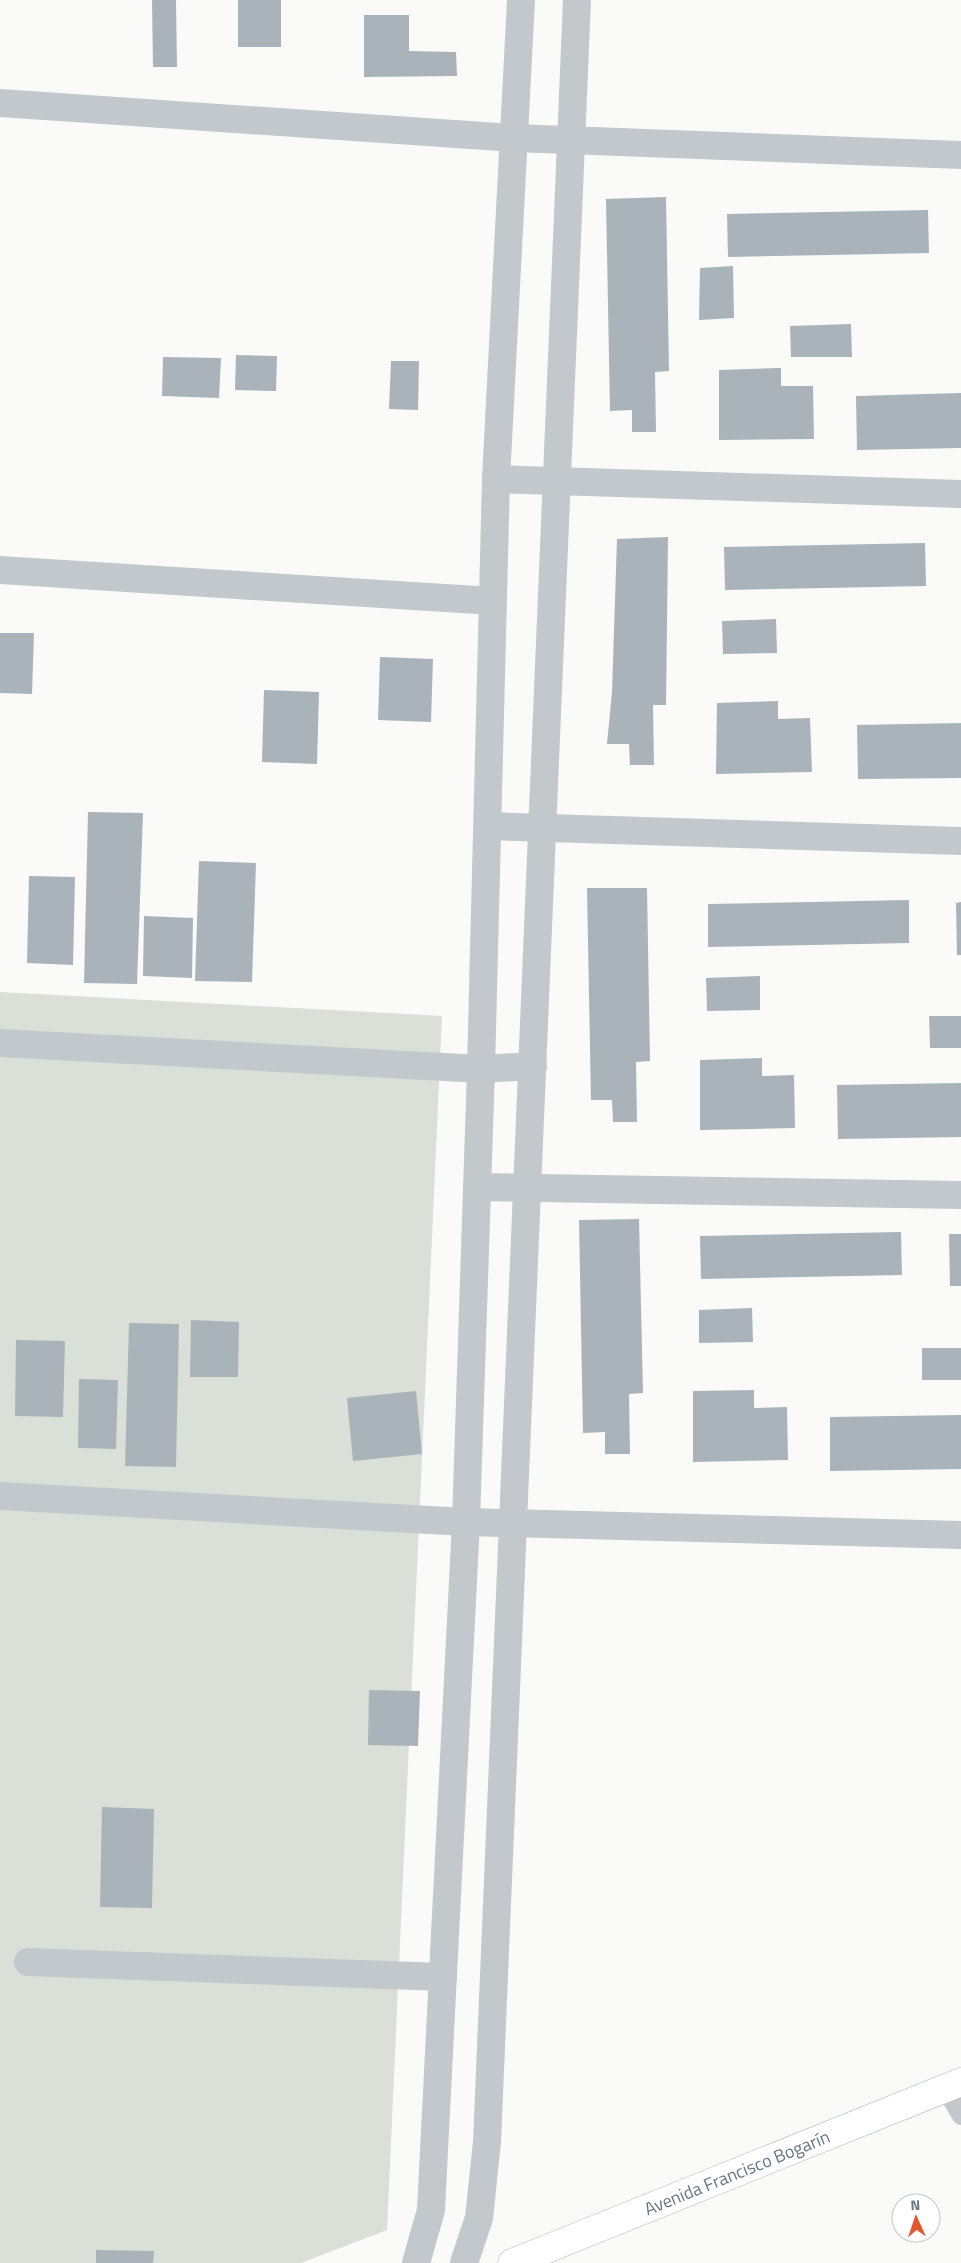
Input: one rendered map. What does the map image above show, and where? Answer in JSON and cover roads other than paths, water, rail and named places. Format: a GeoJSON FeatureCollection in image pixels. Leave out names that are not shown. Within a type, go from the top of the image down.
{"type":"FeatureCollection","features":[{"type":"Feature","properties":{"kind":"street"},"geometry":{"type":"LineString","coordinates":[[416,2263],[431,2210],[466,1522],[488,826],[496,480],[521,0]]}},
{"type":"Feature","properties":{"kind":"street"},"geometry":{"type":"LineString","coordinates":[[464,2263],[479,2218],[487,2142],[577,0]]}},
{"type":"Feature","properties":{"kind":"street"},"geometry":{"type":"LineString","coordinates":[[0,103],[514,138],[961,155]]}},
{"type":"Feature","properties":{"kind":"street"},"geometry":{"type":"LineString","coordinates":[[496,480],[961,494]]}},
{"type":"Feature","properties":{"kind":"street"},"geometry":{"type":"LineString","coordinates":[[0,570],[493,602]]}},
{"type":"Feature","properties":{"kind":"street"},"geometry":{"type":"LineString","coordinates":[[488,826],[961,841]]}},
{"type":"Feature","properties":{"kind":"street"},"geometry":{"type":"LineString","coordinates":[[0,1044],[481,1068],[533,1066]]}},
{"type":"Feature","properties":{"kind":"street"},"geometry":{"type":"LineString","coordinates":[[476,1187],[961,1195]]}},
{"type":"Feature","properties":{"kind":"street"},"geometry":{"type":"LineString","coordinates":[[0,1496],[513,1524],[961,1534]]}},
{"type":"Feature","properties":{"kind":"street"},"geometry":{"type":"LineString","coordinates":[[28,1962],[442,1977]]}},
{"type":"Feature","properties":{"kind":"street","name":"Avenida Francisco Bogarín"},"geometry":{"type":"LineString","coordinates":[[512,2263],[953,2085]]}},
{"type":"Feature","properties":{"kind":"lane"},"geometry":{"type":"LineString","coordinates":[[953,2085],[961,2116]]}}]}
